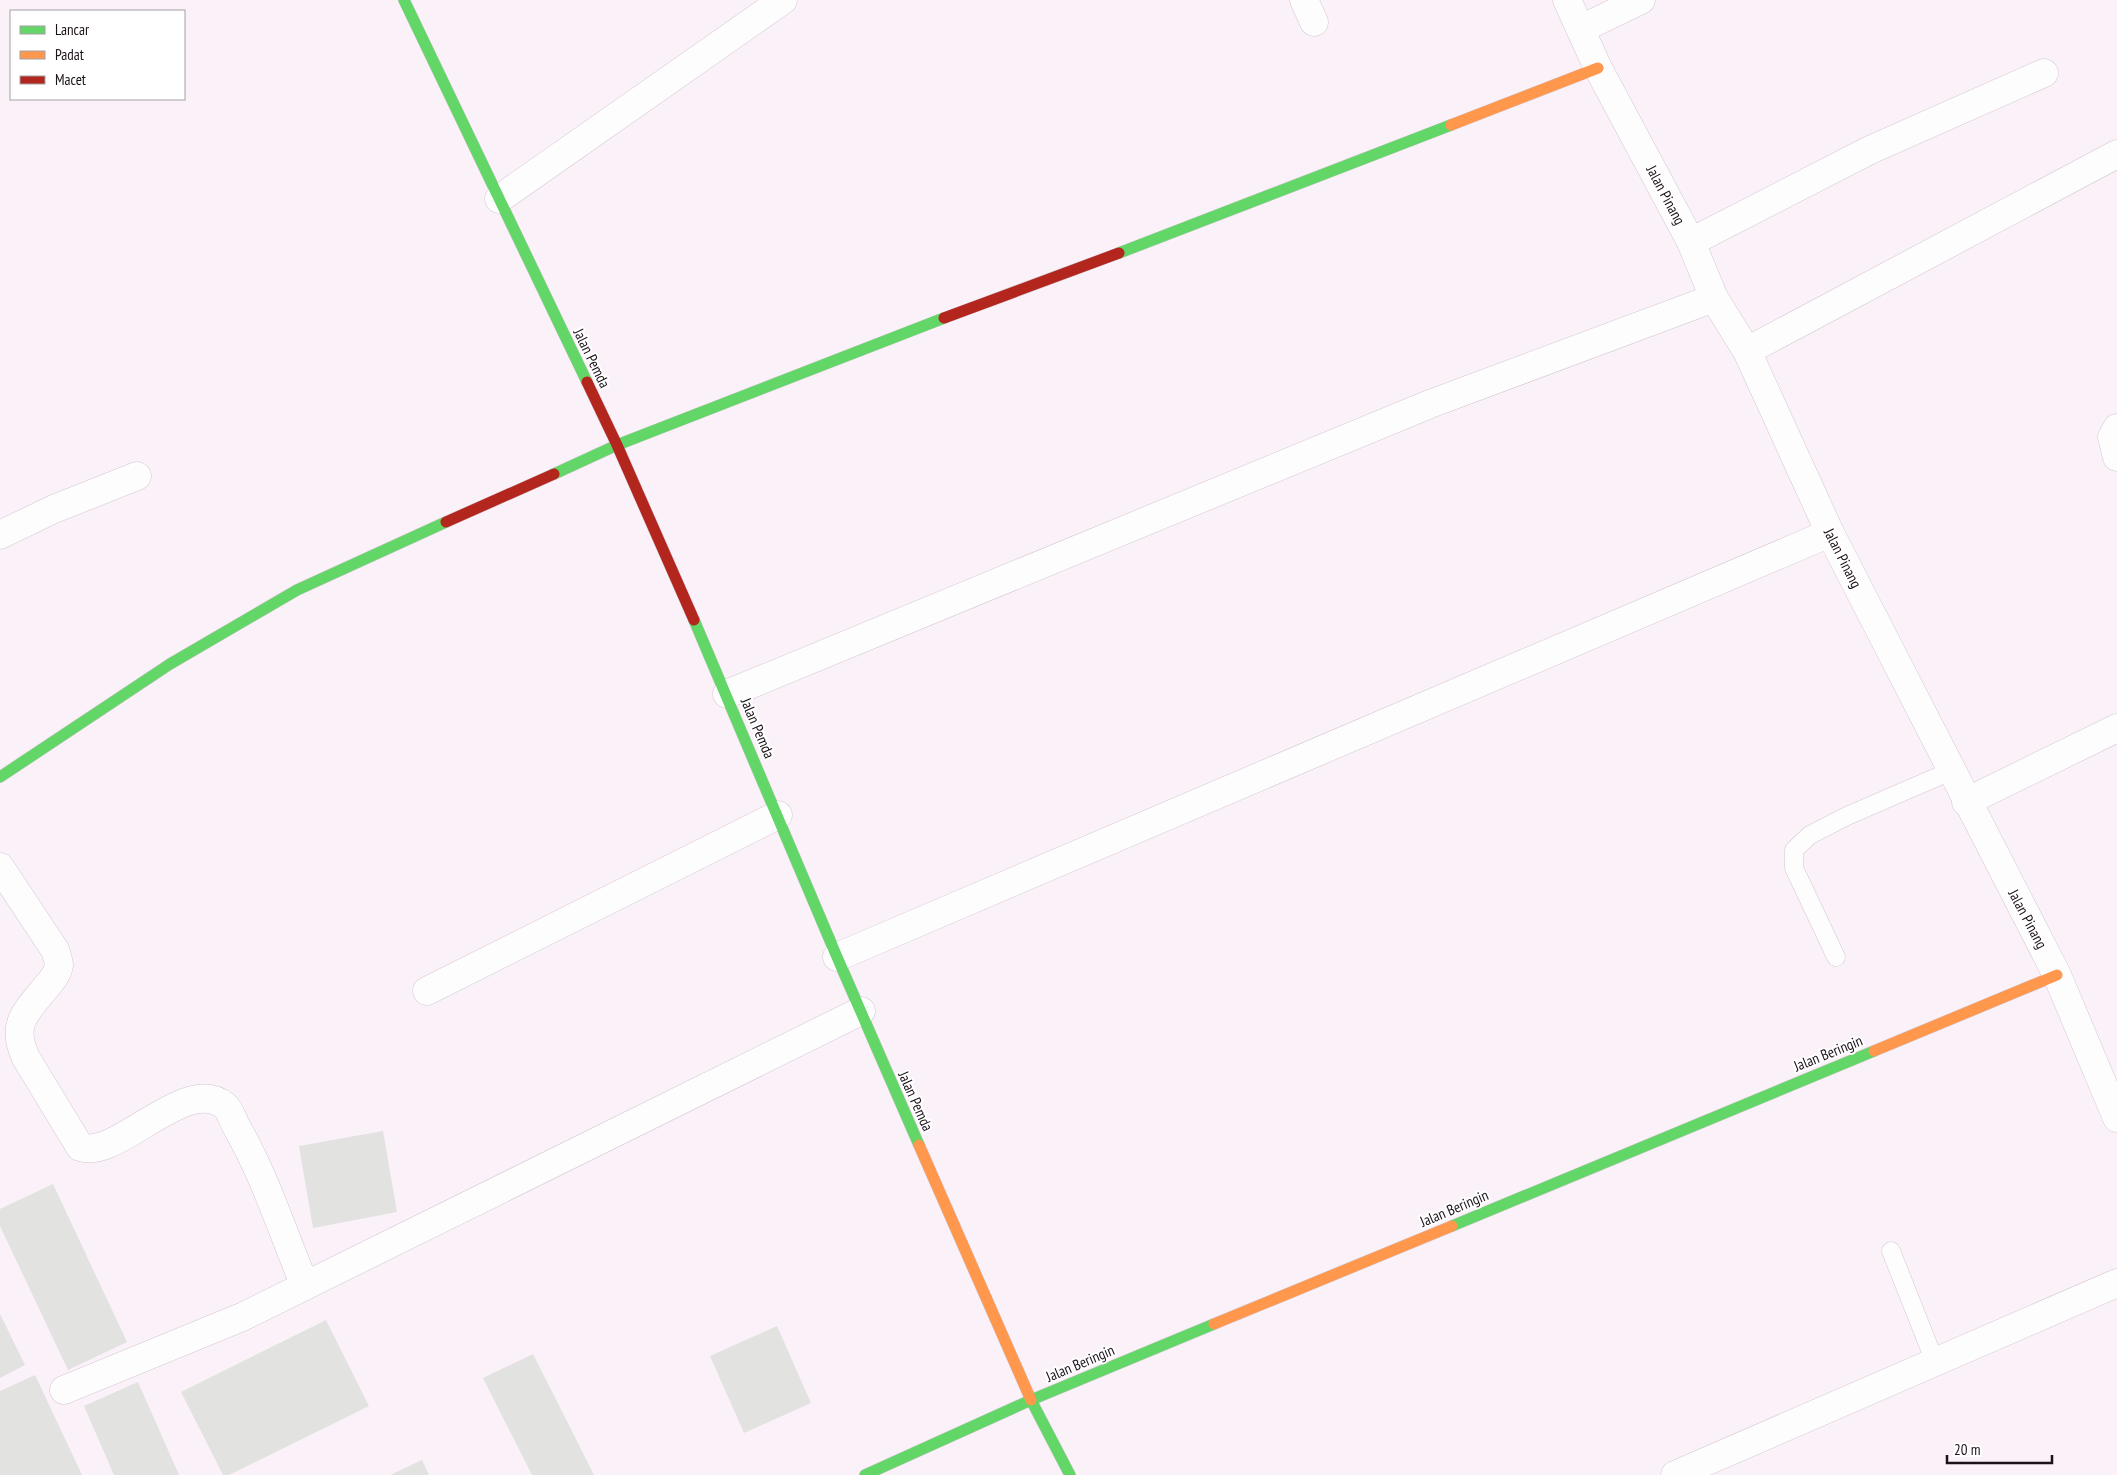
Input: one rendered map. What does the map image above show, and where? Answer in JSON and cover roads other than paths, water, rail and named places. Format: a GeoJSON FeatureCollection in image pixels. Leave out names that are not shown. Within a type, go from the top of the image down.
{"type":"FeatureCollection","features":[{"type":"Feature","properties":{"kind":"street","name":"Jalan Pemda"},"geometry":{"type":"LineString","coordinates":[[404,0],[617,445],[727,694],[837,957],[1031,1400],[1070,1475]]}},
{"type":"Feature","properties":{"kind":"street"},"geometry":{"type":"LineString","coordinates":[[499,199],[783,0]]}},
{"type":"Feature","properties":{"kind":"street","name":"Jalan Pinang"},"geometry":{"type":"LineString","coordinates":[[1567,0],[1598,68],[1691,242],[1714,298],[1747,351],[1830,533],[1966,802],[2057,975],[2114,1105]]}},
{"type":"Feature","properties":{"kind":"street"},"geometry":{"type":"LineString","coordinates":[[1581,29],[1641,0]]}},
{"type":"Feature","properties":{"kind":"street"},"geometry":{"type":"LineString","coordinates":[[0,777],[170,664],[298,590],[617,445],[947,317],[1225,213],[1598,68]]}},
{"type":"Feature","properties":{"kind":"street"},"geometry":{"type":"LineString","coordinates":[[1691,242],[1870,150],[2044,73]]}},
{"type":"Feature","properties":{"kind":"street"},"geometry":{"type":"LineString","coordinates":[[1747,351],[2117,154]]}},
{"type":"Feature","properties":{"kind":"street"},"geometry":{"type":"LineString","coordinates":[[727,694],[1430,404],[1714,298]]}},
{"type":"Feature","properties":{"kind":"street"},"geometry":{"type":"LineString","coordinates":[[2117,428],[2112,436],[2117,457]]}},
{"type":"Feature","properties":{"kind":"street"},"geometry":{"type":"LineString","coordinates":[[0,534],[54,509],[137,476]]}},
{"type":"Feature","properties":{"kind":"street"},"geometry":{"type":"LineString","coordinates":[[837,957],[1830,533]]}},
{"type":"Feature","properties":{"kind":"street"},"geometry":{"type":"LineString","coordinates":[[1966,802],[2117,728]]}},
{"type":"Feature","properties":{"kind":"street"},"geometry":{"type":"LineString","coordinates":[[427,991],[778,815]]}},
{"type":"Feature","properties":{"kind":"street"},"geometry":{"type":"LineString","coordinates":[[0,867],[55,950],[59,965],[52,980],[27,1010],[18,1030],[20,1046],[80,1147],[87,1149],[108,1143],[186,1101],[205,1097],[225,1106],[248,1146],[305,1286]]}},
{"type":"Feature","properties":{"kind":"street","name":"Jalan Beringin"},"geometry":{"type":"LineString","coordinates":[[865,1475],[1031,1400],[2057,975]]}},
{"type":"Feature","properties":{"kind":"street"},"geometry":{"type":"LineString","coordinates":[[64,1390],[242,1317],[861,1011]]}},
{"type":"Feature","properties":{"kind":"street"},"geometry":{"type":"LineString","coordinates":[[1675,1475],[2117,1283]]}},
{"type":"Feature","properties":{"kind":"lane"},"geometry":{"type":"LineString","coordinates":[[1836,958],[1794,868],[1794,850],[1810,835],[1847,816],[1951,771]]}},
{"type":"Feature","properties":{"kind":"lane"},"geometry":{"type":"LineString","coordinates":[[1890,1250],[1935,1362]]}}]}
